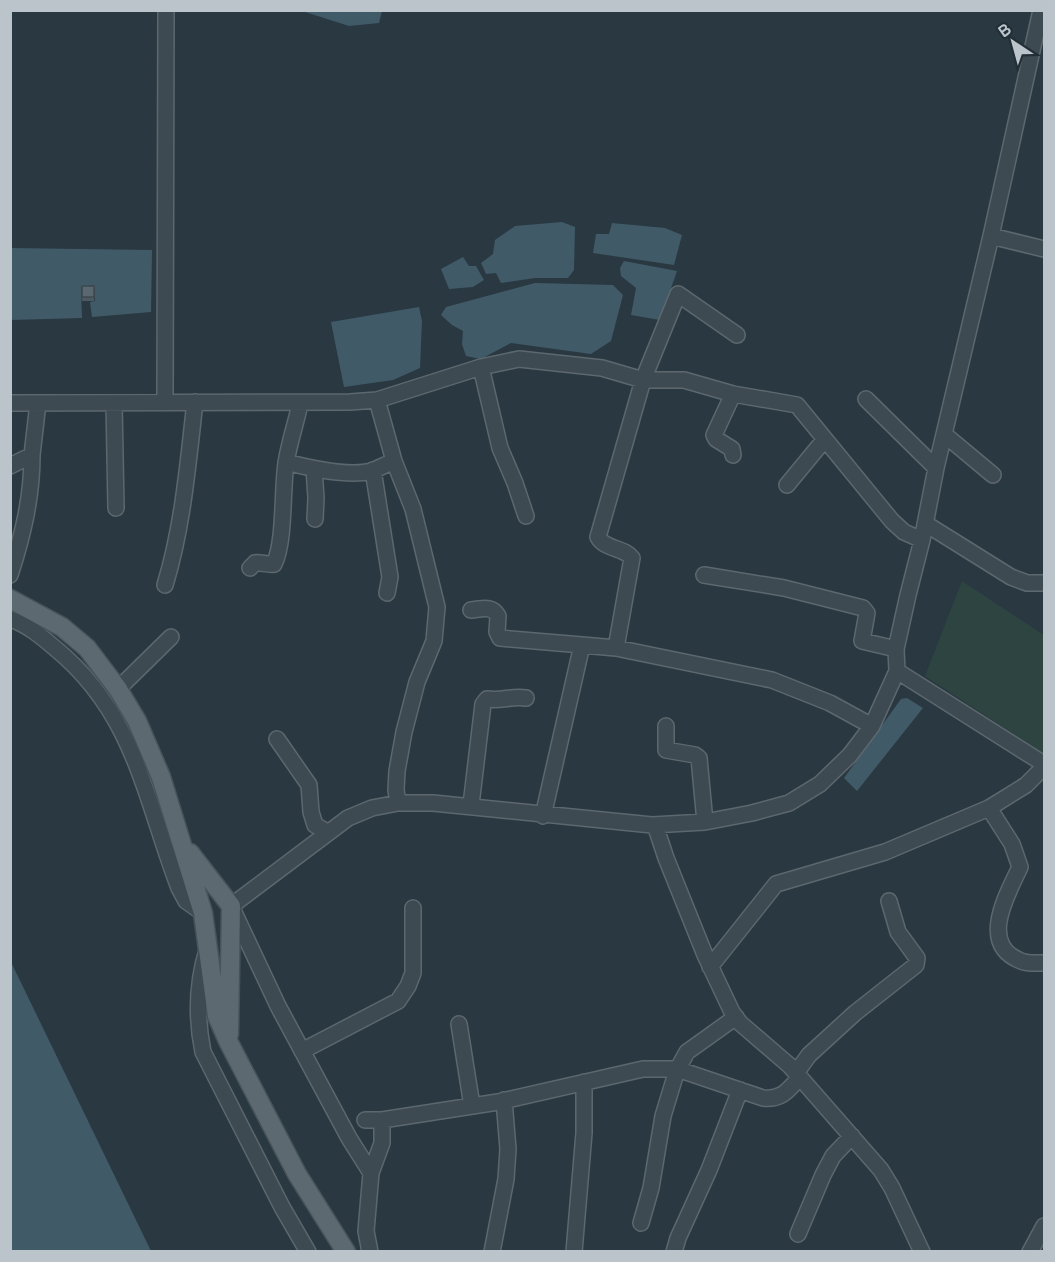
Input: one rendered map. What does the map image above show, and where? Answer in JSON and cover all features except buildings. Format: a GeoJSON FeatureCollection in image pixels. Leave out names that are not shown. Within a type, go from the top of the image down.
{"type":"FeatureCollection","features":[{"type":"Feature","properties":{"kind":"main road"},"geometry":{"type":"LineString","coordinates":[[12,605],[62,627],[87,648],[118,689],[137,721],[161,777],[203,913],[217,1016],[297,1174],[346,1251]]}},
{"type":"Feature","properties":{"kind":"main road"},"geometry":{"type":"LineString","coordinates":[[182,843],[231,906],[228,1041]]}},
{"type":"Feature","properties":{"kind":"street"},"geometry":{"type":"LineString","coordinates":[[165,403],[166,10]]}},
{"type":"Feature","properties":{"kind":"street"},"geometry":{"type":"LineString","coordinates":[[372,1173],[349,1138],[278,1006],[231,906],[327,832],[356,814],[372,808],[398,803],[433,803],[471,805],[543,816],[655,825],[705,822],[789,803],[820,784],[850,755],[872,726],[897,671],[896,649],[1041,10]]}},
{"type":"Feature","properties":{"kind":"street"},"geometry":{"type":"LineString","coordinates":[[991,236],[1044,249]]}},
{"type":"Feature","properties":{"kind":"street"},"geometry":{"type":"LineString","coordinates":[[616,648],[633,558],[630,554],[602,543],[598,537],[643,380],[678,294],[736,335]]}},
{"type":"Feature","properties":{"kind":"street"},"geometry":{"type":"LineString","coordinates":[[10,403],[300,404],[377,400],[481,367],[519,359],[602,368],[643,380],[684,380],[733,394],[797,405],[892,521],[904,532],[922,540]]}},
{"type":"Feature","properties":{"kind":"street"},"geometry":{"type":"LineString","coordinates":[[481,367],[500,448],[526,516]]}},
{"type":"Feature","properties":{"kind":"street"},"geometry":{"type":"LineString","coordinates":[[733,394],[714,435],[716,439],[732,449],[733,455]]}},
{"type":"Feature","properties":{"kind":"street"},"geometry":{"type":"LineString","coordinates":[[866,399],[936,468]]}},
{"type":"Feature","properties":{"kind":"street"},"geometry":{"type":"LineString","coordinates":[[377,400],[394,461],[413,509],[437,607],[434,641],[417,682],[404,732],[397,771],[398,803]]}},
{"type":"Feature","properties":{"kind":"street"},"geometry":{"type":"LineString","coordinates":[[165,585],[174,556],[195,402]]}},
{"type":"Feature","properties":{"kind":"street"},"geometry":{"type":"LineString","coordinates":[[10,575],[28,515],[38,403]]}},
{"type":"Feature","properties":{"kind":"street"},"geometry":{"type":"LineString","coordinates":[[114,403],[116,508]]}},
{"type":"Feature","properties":{"kind":"street"},"geometry":{"type":"LineString","coordinates":[[250,568],[255,563],[270,565],[276,561],[286,462],[300,404]]}},
{"type":"Feature","properties":{"kind":"street"},"geometry":{"type":"LineString","coordinates":[[945,435],[993,475]]}},
{"type":"Feature","properties":{"kind":"street"},"geometry":{"type":"LineString","coordinates":[[787,485],[825,439]]}},
{"type":"Feature","properties":{"kind":"street"},"geometry":{"type":"LineString","coordinates":[[10,466],[33,455]]}},
{"type":"Feature","properties":{"kind":"street"},"geometry":{"type":"LineString","coordinates":[[286,462],[314,469],[362,472],[394,461]]}},
{"type":"Feature","properties":{"kind":"street"},"geometry":{"type":"LineString","coordinates":[[314,469],[315,519]]}},
{"type":"Feature","properties":{"kind":"street"},"geometry":{"type":"LineString","coordinates":[[373,470],[390,577],[387,593]]}},
{"type":"Feature","properties":{"kind":"street"},"geometry":{"type":"LineString","coordinates":[[926,524],[1011,577],[1026,583],[1044,583]]}},
{"type":"Feature","properties":{"kind":"street"},"geometry":{"type":"LineString","coordinates":[[704,575],[784,588],[863,608],[867,613],[862,641],[896,649]]}},
{"type":"Feature","properties":{"kind":"street"},"geometry":{"type":"LineString","coordinates":[[12,605],[33,630],[67,658],[90,682],[105,703],[129,744],[179,888],[186,901],[203,913]]}},
{"type":"Feature","properties":{"kind":"street"},"geometry":{"type":"LineString","coordinates":[[471,610],[487,608],[494,610],[498,616],[497,633],[500,638],[616,648],[772,680],[830,703],[872,726]]}},
{"type":"Feature","properties":{"kind":"street"},"geometry":{"type":"LineString","coordinates":[[118,689],[171,637]]}},
{"type":"Feature","properties":{"kind":"street"},"geometry":{"type":"LineString","coordinates":[[77,639],[90,682]]}},
{"type":"Feature","properties":{"kind":"street"},"geometry":{"type":"LineString","coordinates":[[543,816],[582,645]]}},
{"type":"Feature","properties":{"kind":"street"},"geometry":{"type":"LineString","coordinates":[[710,967],[776,884],[885,852],[989,808],[1026,785],[1044,765],[897,671]]}},
{"type":"Feature","properties":{"kind":"street"},"geometry":{"type":"LineString","coordinates":[[471,805],[483,704],[487,699],[502,701],[510,696],[526,698]]}},
{"type":"Feature","properties":{"kind":"street"},"geometry":{"type":"LineString","coordinates":[[666,726],[666,750],[695,755],[699,758],[705,822]]}},
{"type":"Feature","properties":{"kind":"street"},"geometry":{"type":"LineString","coordinates":[[277,740],[307,780],[315,825],[327,832]]}},
{"type":"Feature","properties":{"kind":"street"},"geometry":{"type":"LineString","coordinates":[[989,808],[1012,844],[1020,867],[1001,907],[998,931],[1006,952],[1023,962],[1044,963]]}},
{"type":"Feature","properties":{"kind":"street"},"geometry":{"type":"LineString","coordinates":[[655,825],[710,967],[736,1017],[798,1075],[881,1170],[922,1251]]}},
{"type":"Feature","properties":{"kind":"street"},"geometry":{"type":"LineString","coordinates":[[365,1120],[382,1120],[472,1106],[643,1069],[677,1070],[763,1098],[779,1098],[798,1075],[809,1055],[855,1013],[916,965],[917,958],[897,932],[889,901]]}},
{"type":"Feature","properties":{"kind":"street"},"geometry":{"type":"LineString","coordinates":[[302,1051],[398,1001],[408,987],[413,974],[413,908]]}},
{"type":"Feature","properties":{"kind":"street"},"geometry":{"type":"LineString","coordinates":[[208,947],[200,982],[200,1034],[203,1052],[282,1207],[308,1251]]}},
{"type":"Feature","properties":{"kind":"street"},"geometry":{"type":"LineString","coordinates":[[641,1223],[651,1188],[663,1116],[677,1070],[687,1052],[736,1017]]}},
{"type":"Feature","properties":{"kind":"street"},"geometry":{"type":"LineString","coordinates":[[459,1024],[472,1106]]}},
{"type":"Feature","properties":{"kind":"street"},"geometry":{"type":"LineString","coordinates":[[574,1251],[584,1133],[584,1082]]}},
{"type":"Feature","properties":{"kind":"street"},"geometry":{"type":"LineString","coordinates":[[674,1251],[710,1170],[740,1090]]}},
{"type":"Feature","properties":{"kind":"street"},"geometry":{"type":"LineString","coordinates":[[492,1251],[506,1179],[508,1149],[504,1100]]}},
{"type":"Feature","properties":{"kind":"street"},"geometry":{"type":"LineString","coordinates":[[370,1251],[366,1231],[372,1173],[382,1143],[382,1120]]}},
{"type":"Feature","properties":{"kind":"street"},"geometry":{"type":"LineString","coordinates":[[798,1234],[833,1156],[852,1136]]}},
{"type":"Feature","properties":{"kind":"street"},"geometry":{"type":"LineString","coordinates":[[1030,1251],[1044,1226]]}},
{"type":"Feature","properties":{"kind":"green space"},"geometry":{"type":"Polygon","coordinates":[[[962,581],[1044,635],[1044,754],[925,676],[962,581]]]}},
{"type":"Feature","properties":{"kind":"water"},"geometry":{"type":"Polygon","coordinates":[[[302,11],[382,11],[379,23],[349,26],[302,11]]]}},
{"type":"Feature","properties":{"kind":"water"},"geometry":{"type":"Polygon","coordinates":[[[562,222],[575,227],[574,270],[568,278],[535,278],[501,283],[496,273],[486,274],[481,263],[493,254],[495,240],[515,226],[562,222]]]}},
{"type":"Feature","properties":{"kind":"water"},"geometry":{"type":"Polygon","coordinates":[[[612,223],[665,228],[682,235],[674,265],[593,253],[596,234],[609,234],[612,223]]]}},
{"type":"Feature","properties":{"kind":"water"},"geometry":{"type":"Polygon","coordinates":[[[10,248],[152,250],[151,312],[92,317],[90,302],[95,301],[94,285],[81,287],[82,318],[11,320],[10,248]]]}},
{"type":"Feature","properties":{"kind":"water"},"geometry":{"type":"Polygon","coordinates":[[[463,257],[469,266],[476,266],[484,280],[473,287],[449,289],[441,269],[463,257]]]}},
{"type":"Feature","properties":{"kind":"water"},"geometry":{"type":"Polygon","coordinates":[[[624,261],[677,271],[660,320],[631,315],[636,288],[621,276],[620,268],[624,261]]]}},
{"type":"Feature","properties":{"kind":"water"},"geometry":{"type":"Polygon","coordinates":[[[535,283],[613,285],[623,295],[611,341],[591,354],[511,343],[481,359],[466,356],[462,344],[463,331],[441,315],[446,307],[535,283]]]}},
{"type":"Feature","properties":{"kind":"water"},"geometry":{"type":"Polygon","coordinates":[[[419,307],[422,321],[420,368],[393,380],[344,387],[331,322],[419,307]]]}},
{"type":"Feature","properties":{"kind":"water"},"geometry":{"type":"Polygon","coordinates":[[[907,698],[923,708],[857,791],[844,778],[901,699],[907,698]]]}},
{"type":"Feature","properties":{"kind":"water"},"geometry":{"type":"Polygon","coordinates":[[[11,962],[151,1251],[11,1251],[11,962]]]}}]}
